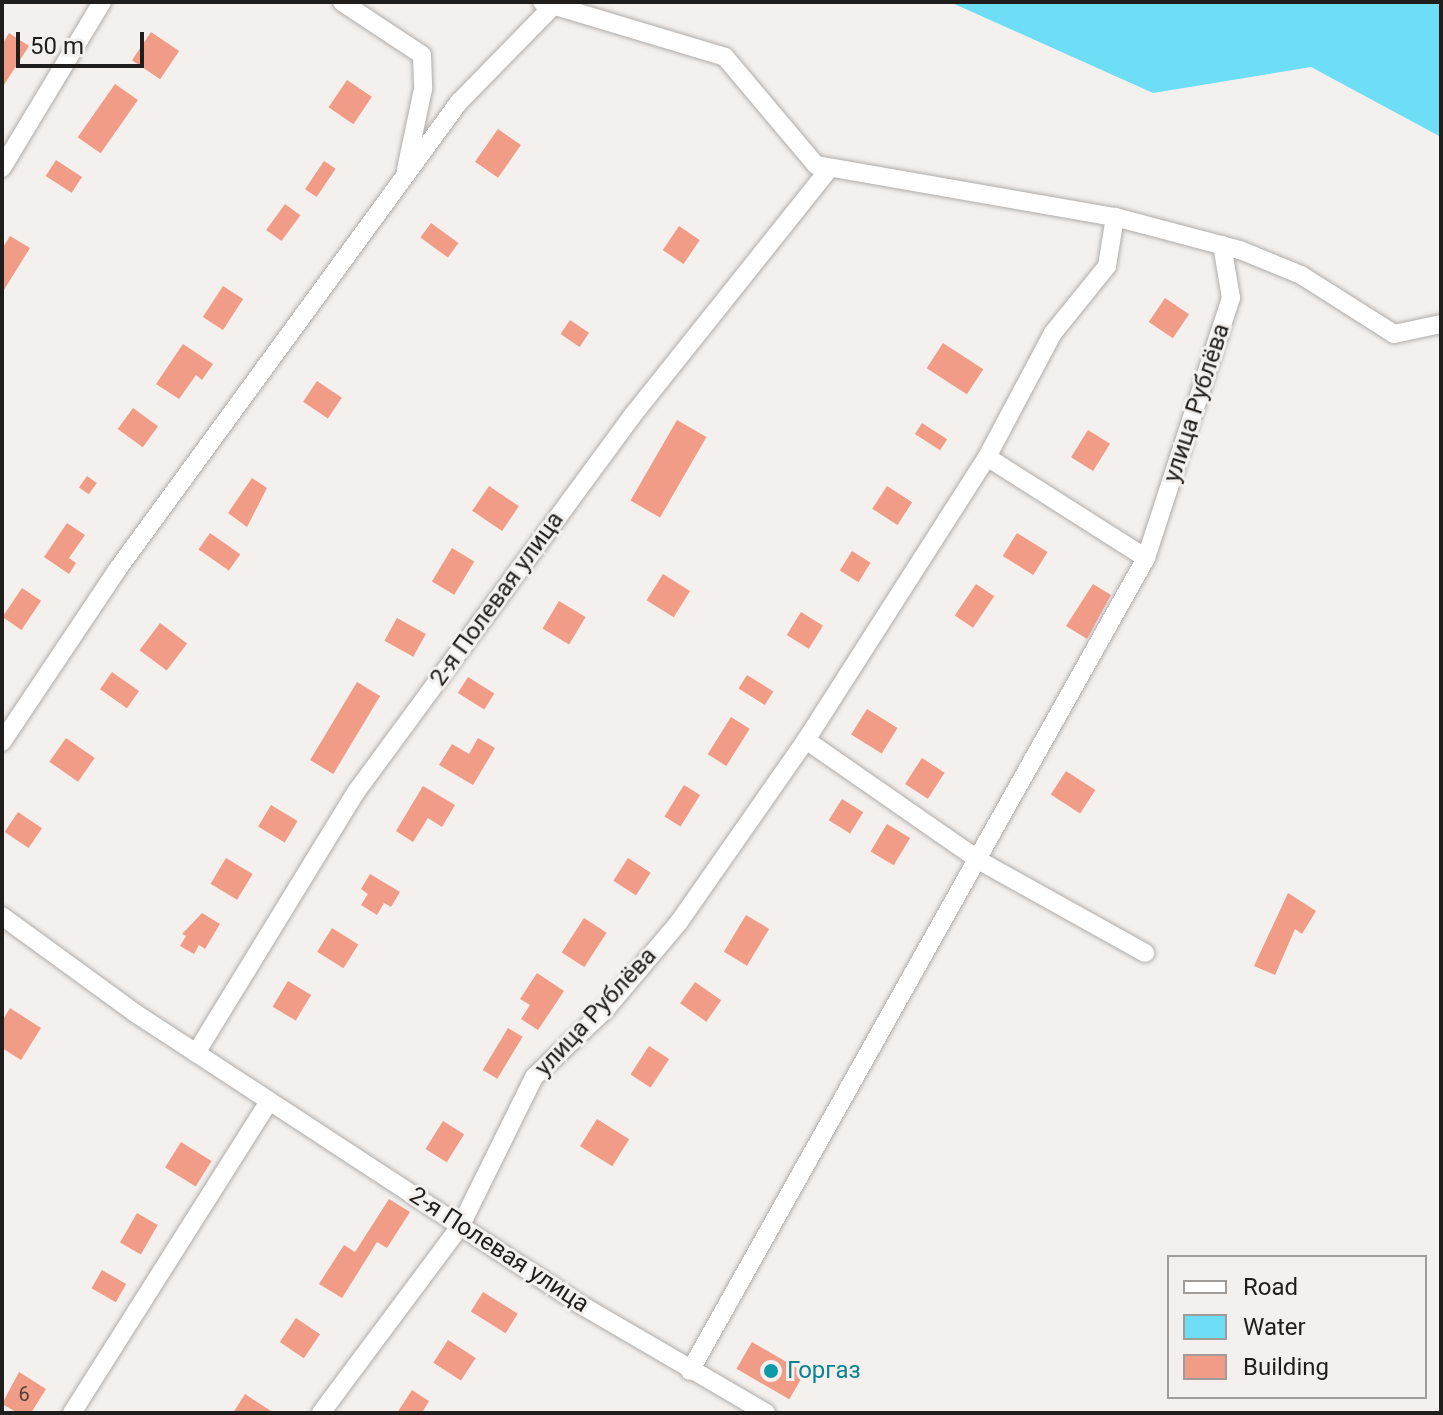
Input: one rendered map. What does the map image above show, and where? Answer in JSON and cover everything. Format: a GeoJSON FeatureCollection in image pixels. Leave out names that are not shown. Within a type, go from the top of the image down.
{"type":"FeatureCollection","features":[{"type":"Feature","properties":{"kind":"street"},"geometry":{"type":"LineString","coordinates":[[2,168],[102,2]]}},
{"type":"Feature","properties":{"kind":"street"},"geometry":{"type":"LineString","coordinates":[[342,2],[422,55],[423,89],[405,176]]}},
{"type":"Feature","properties":{"kind":"street"},"geometry":{"type":"LineString","coordinates":[[2,742],[117,570],[459,102],[547,4],[725,57],[816,165],[1115,217],[1222,245],[1301,275],[1394,334],[1441,324]]}},
{"type":"Feature","properties":{"kind":"street","name":"2-я Полевая улица"},"geometry":{"type":"LineString","coordinates":[[196,1053],[356,792],[632,416],[830,168]]}},
{"type":"Feature","properties":{"kind":"street","name":"улица Рублёва"},"geometry":{"type":"LineString","coordinates":[[321,1413],[461,1225],[534,1077],[605,1010],[679,922],[806,740],[987,457],[1053,333],[1107,266],[1115,217]]}},
{"type":"Feature","properties":{"kind":"street","name":"улица Рублёва"},"geometry":{"type":"LineString","coordinates":[[690,1371],[980,861],[1146,558],[1231,298],[1222,245]]}},
{"type":"Feature","properties":{"kind":"street"},"geometry":{"type":"LineString","coordinates":[[987,457],[1146,558]]}},
{"type":"Feature","properties":{"kind":"street"},"geometry":{"type":"LineString","coordinates":[[806,740],[980,861],[1145,953]]}},
{"type":"Feature","properties":{"kind":"street","name":"2-я Полевая улица"},"geometry":{"type":"LineString","coordinates":[[2,916],[269,1101],[690,1371],[766,1413]]}},
{"type":"Feature","properties":{"kind":"street"},"geometry":{"type":"LineString","coordinates":[[72,1413],[269,1101]]}},
{"type":"Feature","properties":{"kind":"water"},"geometry":{"type":"Polygon","coordinates":[[[950,2],[1441,2],[1441,137],[1311,67],[1153,93],[950,2]]]}},
{"type":"Feature","properties":{"kind":"building"},"geometry":{"type":"Polygon","coordinates":[[[151,32],[179,51],[160,79],[132,60],[151,32]]]}},
{"type":"Feature","properties":{"kind":"building"},"geometry":{"type":"Polygon","coordinates":[[[9,33],[29,46],[2,88],[2,45],[9,33]]]}},
{"type":"Feature","properties":{"kind":"building"},"geometry":{"type":"Polygon","coordinates":[[[347,80],[372,97],[353,124],[329,107],[347,80]]]}},
{"type":"Feature","properties":{"kind":"building"},"geometry":{"type":"Polygon","coordinates":[[[115,84],[138,100],[101,153],[78,137],[115,84]]]}},
{"type":"Feature","properties":{"kind":"building"},"geometry":{"type":"Polygon","coordinates":[[[498,129],[521,145],[498,178],[475,162],[498,129]]]}},
{"type":"Feature","properties":{"kind":"building"},"geometry":{"type":"Polygon","coordinates":[[[56,160],[82,177],[72,193],[46,176],[56,160]]]}},
{"type":"Feature","properties":{"kind":"building"},"geometry":{"type":"Polygon","coordinates":[[[324,161],[336,169],[317,197],[305,189],[324,161]]]}},
{"type":"Feature","properties":{"kind":"building"},"geometry":{"type":"Polygon","coordinates":[[[285,204],[300,215],[282,241],[266,230],[285,204]]]}},
{"type":"Feature","properties":{"kind":"building"},"geometry":{"type":"Polygon","coordinates":[[[431,223],[459,243],[448,258],[420,238],[431,223]]]}},
{"type":"Feature","properties":{"kind":"building"},"geometry":{"type":"Polygon","coordinates":[[[679,226],[700,240],[684,264],[663,250],[679,226]]]}},
{"type":"Feature","properties":{"kind":"building"},"geometry":{"type":"Polygon","coordinates":[[[10,236],[30,248],[2,293],[2,249],[10,236]]]}},
{"type":"Feature","properties":{"kind":"building"},"geometry":{"type":"Polygon","coordinates":[[[223,286],[243,299],[223,330],[203,317],[223,286]]]}},
{"type":"Feature","properties":{"kind":"building"},"geometry":{"type":"Polygon","coordinates":[[[1165,298],[1189,314],[1173,338],[1149,322],[1165,298]]]}},
{"type":"Feature","properties":{"kind":"building"},"geometry":{"type":"Polygon","coordinates":[[[570,320],[589,333],[580,347],[560,334],[570,320]]]}},
{"type":"Feature","properties":{"kind":"building"},"geometry":{"type":"Polygon","coordinates":[[[943,343],[983,369],[967,394],[927,368],[943,343]]]}},
{"type":"Feature","properties":{"kind":"building"},"geometry":{"type":"Polygon","coordinates":[[[183,344],[213,364],[202,380],[196,375],[179,399],[156,384],[183,344]]]}},
{"type":"Feature","properties":{"kind":"building"},"geometry":{"type":"Polygon","coordinates":[[[317,381],[342,398],[328,419],[303,402],[317,381]]]}},
{"type":"Feature","properties":{"kind":"building"},"geometry":{"type":"Polygon","coordinates":[[[133,408],[158,426],[143,447],[118,429],[133,408]]]}},
{"type":"Feature","properties":{"kind":"building"},"geometry":{"type":"Polygon","coordinates":[[[677,420],[706,437],[660,518],[630,501],[677,420]]]}},
{"type":"Feature","properties":{"kind":"building"},"geometry":{"type":"Polygon","coordinates":[[[922,423],[947,439],[940,450],[915,434],[922,423]]]}},
{"type":"Feature","properties":{"kind":"building"},"geometry":{"type":"Polygon","coordinates":[[[1088,430],[1110,444],[1093,471],[1071,457],[1088,430]]]}},
{"type":"Feature","properties":{"kind":"building"},"geometry":{"type":"Polygon","coordinates":[[[87,476],[97,483],[89,494],[79,487],[87,476]]]}},
{"type":"Feature","properties":{"kind":"building"},"geometry":{"type":"Polygon","coordinates":[[[252,478],[267,488],[247,527],[228,513],[252,478]]]}},
{"type":"Feature","properties":{"kind":"building"},"geometry":{"type":"Polygon","coordinates":[[[489,486],[519,506],[502,531],[472,511],[489,486]]]}},
{"type":"Feature","properties":{"kind":"building"},"geometry":{"type":"Polygon","coordinates":[[[887,486],[912,502],[897,525],[872,509],[887,486]]]}},
{"type":"Feature","properties":{"kind":"building"},"geometry":{"type":"Polygon","coordinates":[[[67,523],[85,535],[69,558],[76,563],[69,574],[44,557],[67,523]]]}},
{"type":"Feature","properties":{"kind":"building"},"geometry":{"type":"Polygon","coordinates":[[[210,533],[240,554],[229,571],[199,549],[210,533]]]}},
{"type":"Feature","properties":{"kind":"building"},"geometry":{"type":"Polygon","coordinates":[[[1017,533],[1048,552],[1033,575],[1003,556],[1017,533]]]}},
{"type":"Feature","properties":{"kind":"building"},"geometry":{"type":"Polygon","coordinates":[[[452,548],[474,561],[454,595],[432,581],[452,548]]]}},
{"type":"Feature","properties":{"kind":"building"},"geometry":{"type":"Polygon","coordinates":[[[852,551],[871,563],[858,582],[840,571],[852,551]]]}},
{"type":"Feature","properties":{"kind":"building"},"geometry":{"type":"Polygon","coordinates":[[[663,574],[690,591],[674,617],[647,600],[663,574]]]}},
{"type":"Feature","properties":{"kind":"building"},"geometry":{"type":"Polygon","coordinates":[[[976,584],[994,596],[973,628],[955,616],[976,584]]]}},
{"type":"Feature","properties":{"kind":"building"},"geometry":{"type":"Polygon","coordinates":[[[1093,584],[1111,595],[1087,639],[1066,626],[1093,584]]]}},
{"type":"Feature","properties":{"kind":"building"},"geometry":{"type":"Polygon","coordinates":[[[22,588],[41,601],[21,630],[2,617],[22,588]]]}},
{"type":"Feature","properties":{"kind":"building"},"geometry":{"type":"Polygon","coordinates":[[[559,601],[586,617],[569,644],[543,628],[559,601]]]}},
{"type":"Feature","properties":{"kind":"building"},"geometry":{"type":"Polygon","coordinates":[[[801,612],[823,626],[809,649],[787,635],[801,612]]]}},
{"type":"Feature","properties":{"kind":"building"},"geometry":{"type":"Polygon","coordinates":[[[397,618],[426,634],[413,657],[384,641],[397,618]]]}},
{"type":"Feature","properties":{"kind":"building"},"geometry":{"type":"Polygon","coordinates":[[[160,623],[187,643],[167,671],[140,650],[160,623]]]}},
{"type":"Feature","properties":{"kind":"building"},"geometry":{"type":"Polygon","coordinates":[[[112,672],[139,691],[127,708],[100,689],[112,672]]]}},
{"type":"Feature","properties":{"kind":"building"},"geometry":{"type":"Polygon","coordinates":[[[747,675],[773,691],[765,705],[739,689],[747,675]]]}},
{"type":"Feature","properties":{"kind":"building"},"geometry":{"type":"Polygon","coordinates":[[[468,677],[494,693],[484,710],[458,693],[468,677]]]}},
{"type":"Feature","properties":{"kind":"building"},"geometry":{"type":"Polygon","coordinates":[[[357,682],[380,696],[333,774],[310,760],[357,682]]]}},
{"type":"Feature","properties":{"kind":"building"},"geometry":{"type":"Polygon","coordinates":[[[867,709],[898,728],[882,754],[851,734],[867,709]]]}},
{"type":"Feature","properties":{"kind":"building"},"geometry":{"type":"Polygon","coordinates":[[[731,717],[750,729],[726,766],[708,754],[731,717]]]}},
{"type":"Feature","properties":{"kind":"building"},"geometry":{"type":"Polygon","coordinates":[[[66,738],[95,758],[78,782],[49,762],[66,738]]]}},
{"type":"Feature","properties":{"kind":"building"},"geometry":{"type":"Polygon","coordinates":[[[478,738],[495,748],[473,785],[439,765],[452,744],[469,754],[478,738]]]}},
{"type":"Feature","properties":{"kind":"building"},"geometry":{"type":"Polygon","coordinates":[[[922,758],[945,773],[928,799],[905,784],[922,758]]]}},
{"type":"Feature","properties":{"kind":"building"},"geometry":{"type":"Polygon","coordinates":[[[1066,771],[1095,790],[1080,814],[1051,794],[1066,771]]]}},
{"type":"Feature","properties":{"kind":"building"},"geometry":{"type":"Polygon","coordinates":[[[684,785],[700,795],[681,826],[664,816],[684,785]]]}},
{"type":"Feature","properties":{"kind":"building"},"geometry":{"type":"Polygon","coordinates":[[[423,786],[455,805],[442,827],[428,818],[413,842],[396,831],[423,786]]]}},
{"type":"Feature","properties":{"kind":"building"},"geometry":{"type":"Polygon","coordinates":[[[842,799],[863,812],[850,833],[829,820],[842,799]]]}},
{"type":"Feature","properties":{"kind":"building"},"geometry":{"type":"Polygon","coordinates":[[[271,805],[298,821],[285,842],[258,826],[271,805]]]}},
{"type":"Feature","properties":{"kind":"building"},"geometry":{"type":"Polygon","coordinates":[[[18,812],[42,828],[29,848],[5,832],[18,812]]]}},
{"type":"Feature","properties":{"kind":"building"},"geometry":{"type":"Polygon","coordinates":[[[887,824],[910,838],[894,865],[871,851],[887,824]]]}},
{"type":"Feature","properties":{"kind":"building"},"geometry":{"type":"Polygon","coordinates":[[[226,858],[253,874],[237,900],[211,884],[226,858]]]}},
{"type":"Feature","properties":{"kind":"building"},"geometry":{"type":"Polygon","coordinates":[[[628,858],[651,873],[636,895],[613,881],[628,858]]]}},
{"type":"Feature","properties":{"kind":"building"},"geometry":{"type":"Polygon","coordinates":[[[370,874],[400,892],[391,907],[384,903],[377,915],[361,905],[368,894],[361,889],[370,874]]]}},
{"type":"Feature","properties":{"kind":"building"},"geometry":{"type":"Polygon","coordinates":[[[1288,893],[1316,911],[1302,934],[1295,929],[1275,975],[1254,966],[1288,893]]]}},
{"type":"Feature","properties":{"kind":"building"},"geometry":{"type":"Polygon","coordinates":[[[202,913],[220,924],[205,949],[199,945],[194,954],[180,946],[186,936],[182,934],[202,913]]]}},
{"type":"Feature","properties":{"kind":"building"},"geometry":{"type":"Polygon","coordinates":[[[746,915],[769,929],[747,966],[724,952],[746,915]]]}},
{"type":"Feature","properties":{"kind":"building"},"geometry":{"type":"Polygon","coordinates":[[[584,918],[607,933],[584,967],[562,952],[584,918]]]}},
{"type":"Feature","properties":{"kind":"building"},"geometry":{"type":"Polygon","coordinates":[[[332,928],[358,944],[343,968],[317,952],[332,928]]]}},
{"type":"Feature","properties":{"kind":"building"},"geometry":{"type":"Polygon","coordinates":[[[537,973],[564,991],[538,1030],[521,1019],[530,1005],[520,999],[537,973]]]}},
{"type":"Feature","properties":{"kind":"building"},"geometry":{"type":"Polygon","coordinates":[[[288,981],[311,995],[296,1021],[273,1007],[288,981]]]}},
{"type":"Feature","properties":{"kind":"building"},"geometry":{"type":"Polygon","coordinates":[[[695,982],[721,1000],[706,1022],[680,1003],[695,982]]]}},
{"type":"Feature","properties":{"kind":"building"},"geometry":{"type":"Polygon","coordinates":[[[10,1008],[41,1028],[21,1060],[2,1048],[2,1021],[10,1008]]]}},
{"type":"Feature","properties":{"kind":"building"},"geometry":{"type":"Polygon","coordinates":[[[508,1028],[523,1037],[497,1079],[483,1070],[508,1028]]]}},
{"type":"Feature","properties":{"kind":"building"},"geometry":{"type":"Polygon","coordinates":[[[649,1046],[669,1059],[651,1088],[630,1075],[649,1046]]]}},
{"type":"Feature","properties":{"kind":"building"},"geometry":{"type":"Polygon","coordinates":[[[597,1119],[629,1139],[612,1166],[580,1146],[597,1119]]]}},
{"type":"Feature","properties":{"kind":"building"},"geometry":{"type":"Polygon","coordinates":[[[443,1121],[464,1134],[447,1162],[426,1149],[443,1121]]]}},
{"type":"Feature","properties":{"kind":"building"},"geometry":{"type":"Polygon","coordinates":[[[181,1142],[212,1161],[196,1187],[165,1167],[181,1142]]]}},
{"type":"Feature","properties":{"kind":"building"},"geometry":{"type":"Polygon","coordinates":[[[389,1199],[410,1212],[387,1248],[377,1242],[342,1298],[319,1284],[344,1245],[355,1252],[389,1199]]]}},
{"type":"Feature","properties":{"kind":"building"},"geometry":{"type":"Polygon","coordinates":[[[137,1213],[158,1225],[141,1254],[120,1242],[137,1213]]]}},
{"type":"Feature","properties":{"kind":"building"},"geometry":{"type":"Polygon","coordinates":[[[102,1270],[126,1284],[116,1302],[92,1288],[102,1270]]]}},
{"type":"Feature","properties":{"kind":"building"},"geometry":{"type":"Polygon","coordinates":[[[483,1292],[518,1314],[506,1333],[471,1312],[483,1292]]]}},
{"type":"Feature","properties":{"kind":"building"},"geometry":{"type":"Polygon","coordinates":[[[296,1318],[320,1334],[304,1358],[280,1342],[296,1318]]]}},
{"type":"Feature","properties":{"kind":"building"},"geometry":{"type":"Polygon","coordinates":[[[448,1340],[476,1358],[461,1381],[433,1363],[448,1340]]]}},
{"type":"Feature","properties":{"kind":"building","name":"Горгаз"},"geometry":{"type":"Polygon","coordinates":[[[752,1342],[805,1372],[789,1399],[736,1369],[752,1342]]]}},
{"type":"Feature","properties":{"kind":"building"},"geometry":{"type":"Polygon","coordinates":[[[19,1372],[46,1389],[31,1413],[18,1413],[2,1404],[19,1372]]]}},
{"type":"Feature","properties":{"kind":"building"},"geometry":{"type":"Polygon","coordinates":[[[412,1390],[429,1401],[422,1413],[397,1413],[412,1390]]]}},
{"type":"Feature","properties":{"kind":"building"},"geometry":{"type":"Polygon","coordinates":[[[245,1394],[274,1413],[233,1413],[245,1394]]]}},
{"type":"Feature","properties":{"kind":"place","name":"Горгаз"},"geometry":{"type":"Point","coordinates":[771,1371]}}]}
